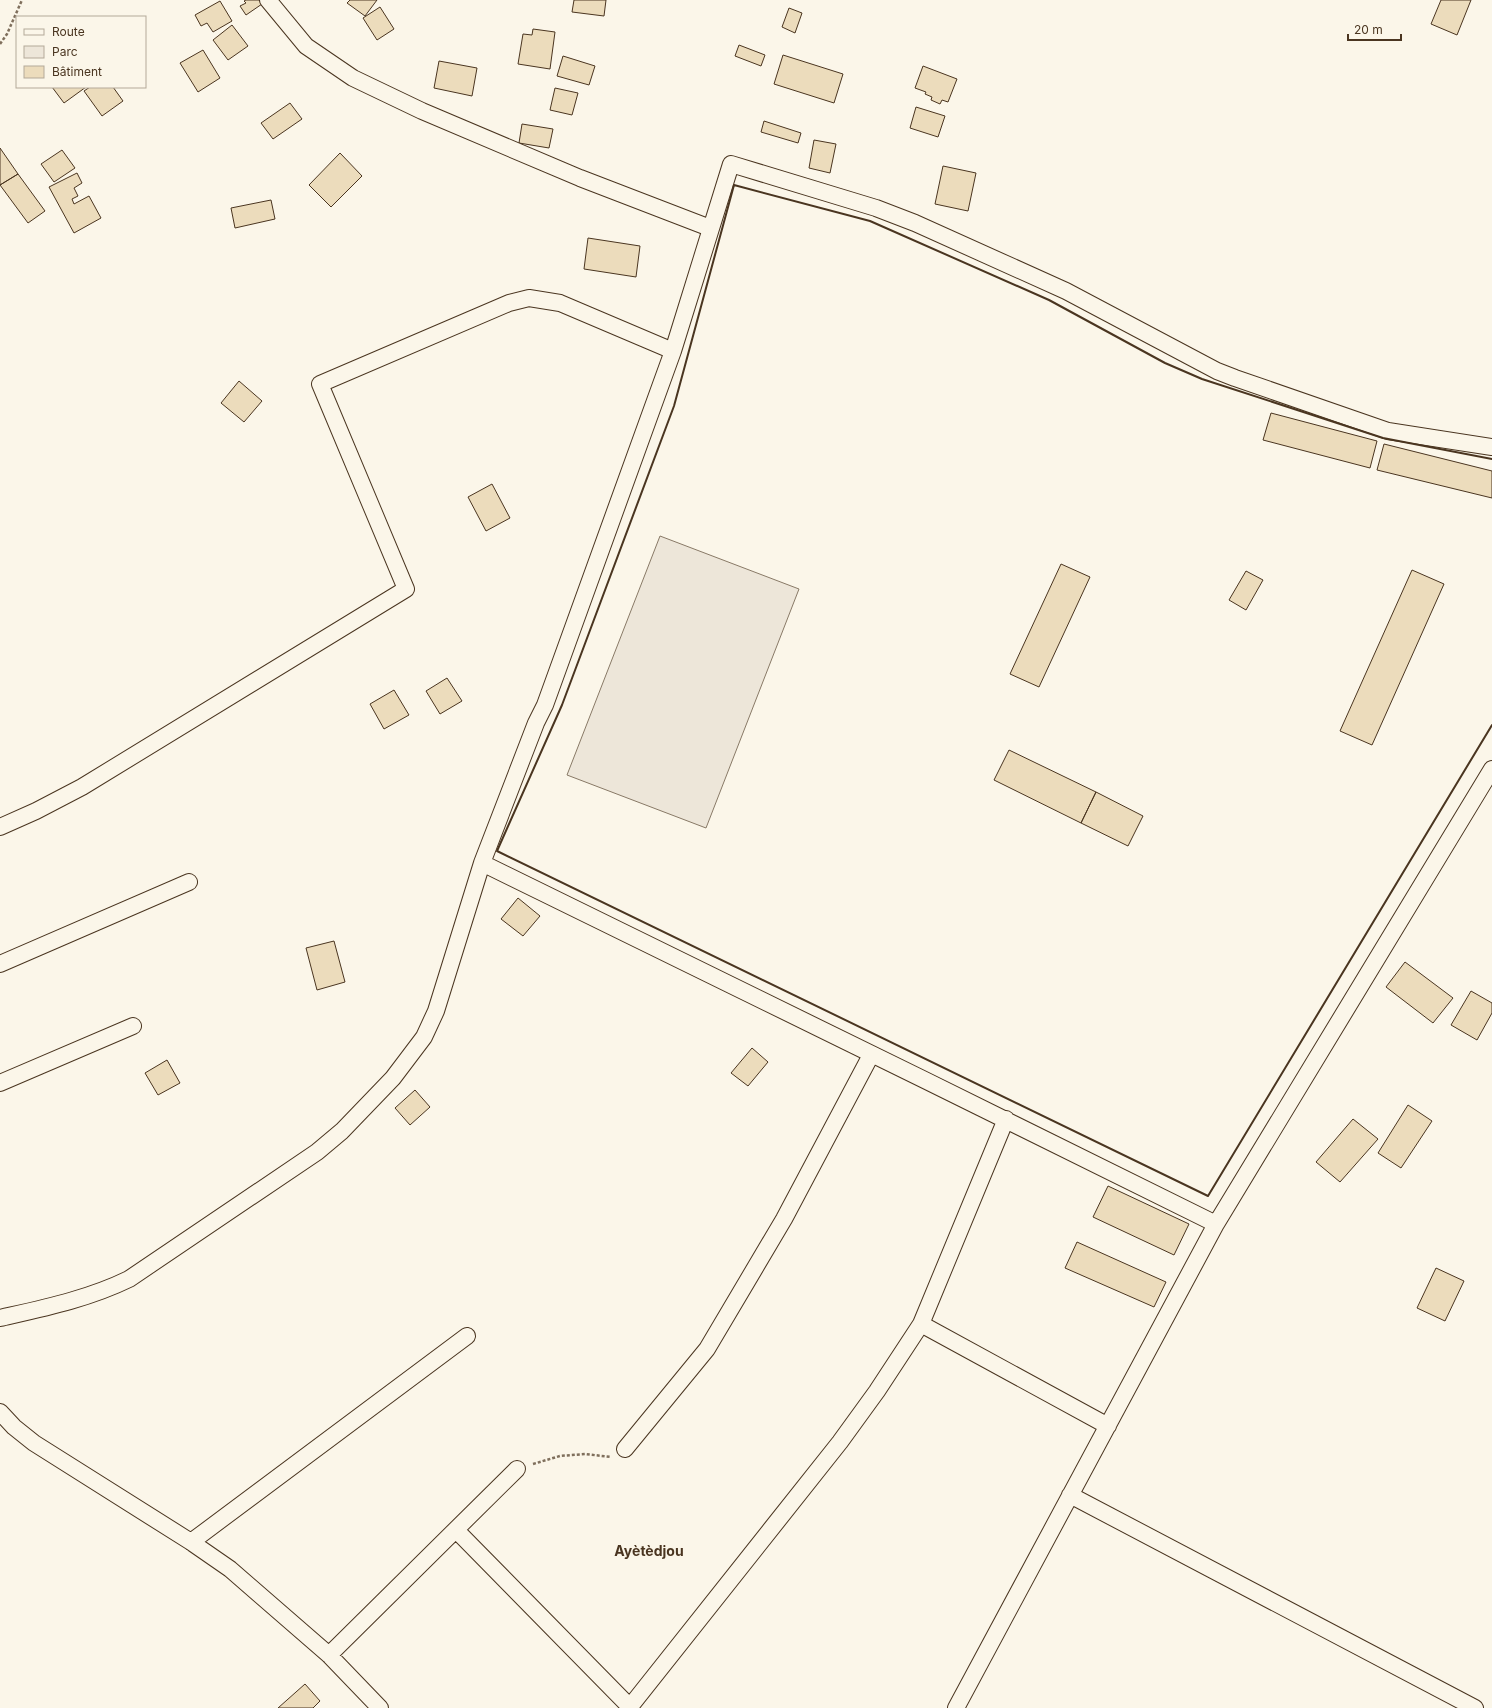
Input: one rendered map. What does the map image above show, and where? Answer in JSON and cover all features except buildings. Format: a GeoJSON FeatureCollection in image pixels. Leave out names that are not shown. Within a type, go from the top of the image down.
{"type":"FeatureCollection","features":[{"type":"Feature","properties":{"kind":"street"},"geometry":{"type":"LineString","coordinates":[[268,0],[306,46],[353,78],[422,111],[580,178],[710,228]]}},
{"type":"Feature","properties":{"kind":"street"},"geometry":{"type":"LineString","coordinates":[[0,1318],[76,1300],[106,1290],[129,1279],[317,1152],[342,1131],[393,1078],[424,1037],[436,1011],[482,864],[536,723],[545,705],[673,351],[731,164],[876,208],[915,224],[1066,291],[1217,371],[1235,378],[1388,431],[1492,447]]}},
{"type":"Feature","properties":{"kind":"street"},"geometry":{"type":"LineString","coordinates":[[0,827],[36,811],[82,787],[406,589],[320,384],[508,303],[529,298],[560,303],[673,351]]}},
{"type":"Feature","properties":{"kind":"street"},"geometry":{"type":"LineString","coordinates":[[956,1708],[1216,1224],[1492,769]]}},
{"type":"Feature","properties":{"kind":"street"},"geometry":{"type":"LineString","coordinates":[[482,864],[1216,1224]]}},
{"type":"Feature","properties":{"kind":"street"},"geometry":{"type":"LineString","coordinates":[[0,964],[189,882]]}},
{"type":"Feature","properties":{"kind":"street"},"geometry":{"type":"LineString","coordinates":[[0,1083],[133,1026]]}},
{"type":"Feature","properties":{"kind":"street"},"geometry":{"type":"LineString","coordinates":[[625,1449],[680,1384],[707,1349],[732,1309],[784,1219],[871,1055]]}},
{"type":"Feature","properties":{"kind":"street"},"geometry":{"type":"LineString","coordinates":[[456,1530],[630,1708],[840,1442],[877,1391],[920,1324],[965,1214],[1006,1120]]}},
{"type":"Feature","properties":{"kind":"street"},"geometry":{"type":"LineString","coordinates":[[920,1324],[1108,1426]]}},
{"type":"Feature","properties":{"kind":"street"},"geometry":{"type":"LineString","coordinates":[[191,1542],[467,1336]]}},
{"type":"Feature","properties":{"kind":"street"},"geometry":{"type":"LineString","coordinates":[[0,1412],[14,1427],[34,1443],[191,1542],[230,1569],[329,1656],[380,1708]]}},
{"type":"Feature","properties":{"kind":"street"},"geometry":{"type":"LineString","coordinates":[[329,1656],[517,1469]]}},
{"type":"Feature","properties":{"kind":"street"},"geometry":{"type":"LineString","coordinates":[[1070,1495],[1475,1708]]}},
{"type":"Feature","properties":{"kind":"path"},"geometry":{"type":"LineString","coordinates":[[0,44],[7,34],[22,0]]}},
{"type":"Feature","properties":{"kind":"path"},"geometry":{"type":"LineString","coordinates":[[517,1469],[542,1460],[560,1456],[584,1454],[598,1457],[613,1457],[625,1449]]}},
{"type":"Feature","properties":{"kind":"green space"},"geometry":{"type":"Polygon","coordinates":[[[660,536],[799,589],[706,828],[567,775],[660,536]]]}},
{"type":"Feature","properties":{"kind":"wall"},"geometry":{"type":"LineString","coordinates":[[1492,459],[1383,438],[1202,379],[1165,363],[1049,300],[870,221],[734,185],[674,406],[562,705],[497,851],[1208,1196],[1492,725]]}},
{"type":"Feature","properties":{"kind":"district","name":"Ayètèdjou"},"geometry":{"type":"Point","coordinates":[649,1550]}}]}
